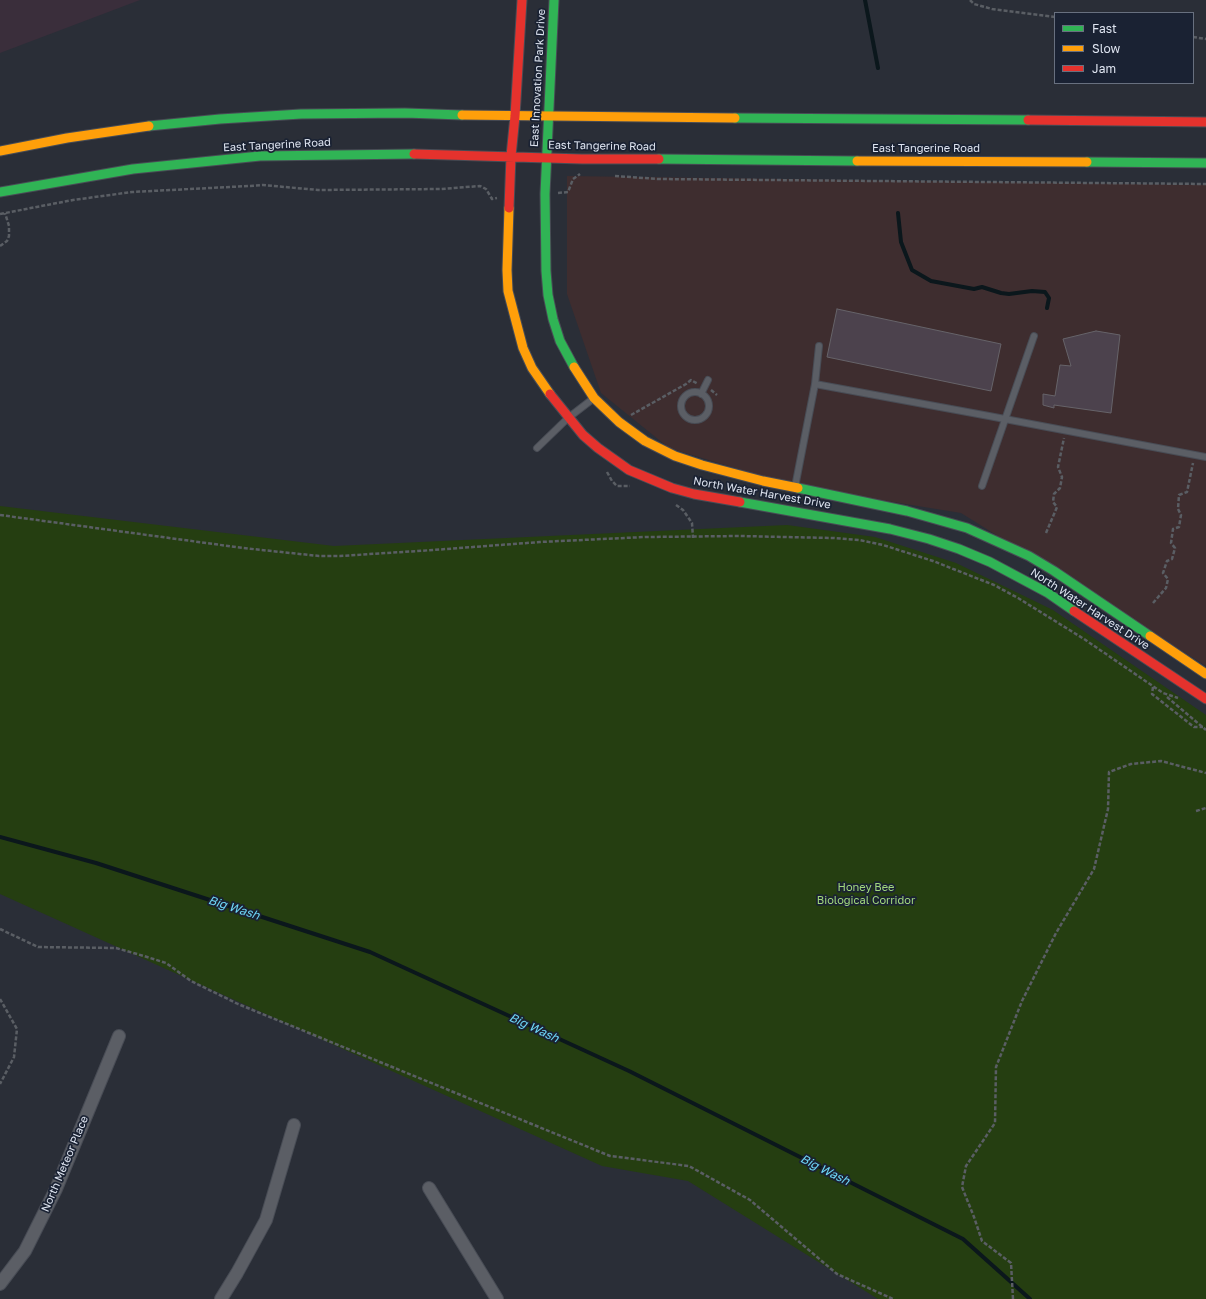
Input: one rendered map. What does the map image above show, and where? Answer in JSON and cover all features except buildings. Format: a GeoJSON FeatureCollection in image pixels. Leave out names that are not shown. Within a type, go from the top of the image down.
{"type":"FeatureCollection","features":[{"type":"Feature","properties":{"kind":"main road","name":"East Innovation Park Drive"},"geometry":{"type":"LineString","coordinates":[[511,156],[522,0]]}},
{"type":"Feature","properties":{"kind":"main road","name":"East Innovation Park Drive"},"geometry":{"type":"LineString","coordinates":[[547,157],[554,0]]}},
{"type":"Feature","properties":{"kind":"main road"},"geometry":{"type":"LineString","coordinates":[[0,151],[106,132],[185,122],[287,115],[412,114],[548,117],[1206,122]]}},
{"type":"Feature","properties":{"kind":"main road","name":"East Tangerine Road"},"geometry":{"type":"LineString","coordinates":[[0,192],[133,169],[260,156],[413,154],[582,159],[1206,163]]}},
{"type":"Feature","properties":{"kind":"main road","name":"North Water Harvest Drive"},"geometry":{"type":"LineString","coordinates":[[511,156],[507,270],[508,291],[523,348],[532,368],[543,386],[568,418],[583,434],[612,459],[629,470],[672,488],[694,494],[890,529],[929,539],[958,549],[990,562],[1048,593],[1206,699]]}},
{"type":"Feature","properties":{"kind":"main road","name":"North Water Harvest Drive"},"geometry":{"type":"LineString","coordinates":[[547,157],[546,264],[548,295],[553,319],[560,341],[582,382],[594,398],[619,422],[645,441],[675,456],[732,473],[795,488],[907,511],[967,528],[1029,556],[1054,571],[1206,674]]}},
{"type":"Feature","properties":{"kind":"street","name":"North Meteor Place"},"geometry":{"type":"LineString","coordinates":[[0,1284],[25,1251],[56,1189],[119,1036]]}},
{"type":"Feature","properties":{"kind":"street"},"geometry":{"type":"LineString","coordinates":[[221,1299],[266,1220],[294,1125]]}},
{"type":"Feature","properties":{"kind":"street"},"geometry":{"type":"LineString","coordinates":[[429,1188],[498,1299]]}},
{"type":"Feature","properties":{"kind":"lane"},"geometry":{"type":"LineString","coordinates":[[982,486],[1034,336]]}},
{"type":"Feature","properties":{"kind":"lane"},"geometry":{"type":"LineString","coordinates":[[795,488],[815,384],[819,346]]}},
{"type":"Feature","properties":{"kind":"lane"},"geometry":{"type":"LineString","coordinates":[[701,394],[708,380]]}},
{"type":"Feature","properties":{"kind":"lane"},"geometry":{"type":"LineString","coordinates":[[815,384],[1206,456]]}},
{"type":"Feature","properties":{"kind":"lane"},"geometry":{"type":"LineString","coordinates":[[695,392],[701,394],[706,398],[708,403],[708,409],[705,415],[694,420],[688,418],[681,409],[681,402],[684,397],[689,394],[695,392]]}},
{"type":"Feature","properties":{"kind":"lane"},"geometry":{"type":"LineString","coordinates":[[537,448],[568,418],[594,398]]}},
{"type":"Feature","properties":{"kind":"path"},"geometry":{"type":"LineString","coordinates":[[970,0],[974,4],[992,9],[1054,17]]}},
{"type":"Feature","properties":{"kind":"path"},"geometry":{"type":"LineString","coordinates":[[1194,37],[1206,39]]}},
{"type":"Feature","properties":{"kind":"path"},"geometry":{"type":"LineString","coordinates":[[564,193],[568,192],[573,179],[586,172]]}},
{"type":"Feature","properties":{"kind":"path"},"geometry":{"type":"LineString","coordinates":[[608,175],[658,179],[1206,184]]}},
{"type":"Feature","properties":{"kind":"path"},"geometry":{"type":"LineString","coordinates":[[0,214],[73,200],[132,192],[263,185],[318,190],[441,190],[480,186],[486,189],[492,199],[495,198]]}},
{"type":"Feature","properties":{"kind":"path"},"geometry":{"type":"LineString","coordinates":[[0,246],[7,241],[10,231],[6,213]]}},
{"type":"Feature","properties":{"kind":"path"},"geometry":{"type":"LineString","coordinates":[[619,422],[691,380],[717,395]]}},
{"type":"Feature","properties":{"kind":"path"},"geometry":{"type":"LineString","coordinates":[[1046,533],[1056,507],[1053,502],[1054,494],[1060,488],[1062,477],[1058,468],[1065,430]]}},
{"type":"Feature","properties":{"kind":"path"},"geometry":{"type":"LineString","coordinates":[[1153,603],[1166,588],[1168,579],[1164,573],[1167,561],[1172,559],[1174,548],[1171,543],[1173,529],[1178,527],[1181,515],[1178,509],[1179,495],[1187,492],[1194,454]]}},
{"type":"Feature","properties":{"kind":"path"},"geometry":{"type":"LineString","coordinates":[[0,515],[243,548],[319,556],[340,556],[540,542],[645,537],[834,538],[859,540],[884,545],[933,561],[994,585],[1018,598],[1084,639],[1166,695],[1206,730]]}},
{"type":"Feature","properties":{"kind":"path"},"geometry":{"type":"LineString","coordinates":[[1153,686],[1152,694],[1194,727],[1203,727]]}},
{"type":"Feature","properties":{"kind":"path"},"geometry":{"type":"LineString","coordinates":[[1166,695],[1183,700]]}},
{"type":"Feature","properties":{"kind":"path"},"geometry":{"type":"LineString","coordinates":[[1013,1299],[1011,1263],[982,1241],[962,1187],[966,1166],[995,1123],[996,1067],[1022,1001],[1056,933],[1094,869],[1108,809],[1109,772],[1131,764],[1161,761],[1206,773]]}},
{"type":"Feature","properties":{"kind":"path"},"geometry":{"type":"LineString","coordinates":[[1196,811],[1206,808]]}},
{"type":"Feature","properties":{"kind":"path"},"geometry":{"type":"LineString","coordinates":[[0,929],[38,947],[116,948],[166,963],[191,981],[238,1004],[610,1156],[689,1166],[750,1200],[837,1274],[893,1299]]}},
{"type":"Feature","properties":{"kind":"path"},"geometry":{"type":"LineString","coordinates":[[0,999],[17,1029],[14,1057],[0,1084]]}},
{"type":"Feature","properties":{"kind":"shaded area"},"geometry":{"type":"Polygon","coordinates":[[[0,0],[140,0],[0,53],[0,0]]]}},
{"type":"Feature","properties":{"kind":"shaded area"},"geometry":{"type":"Polygon","coordinates":[[[567,176],[1206,185],[1206,666],[961,513],[794,486],[669,448],[601,393],[567,294],[567,176]]]}},
{"type":"Feature","properties":{"kind":"green space","name":"Honey Bee Biological Corridor"},"geometry":{"type":"Polygon","coordinates":[[[0,506],[334,546],[787,525],[875,537],[956,563],[1053,610],[1206,715],[1206,1299],[878,1299],[688,1181],[602,1166],[0,894],[0,506]]]}},
{"type":"Feature","properties":{"kind":"waterway"},"geometry":{"type":"LineString","coordinates":[[865,0],[878,68]]}},
{"type":"Feature","properties":{"kind":"waterway"},"geometry":{"type":"LineString","coordinates":[[898,213],[901,242],[912,270],[931,281],[974,289],[982,287],[1009,294],[1032,291],[1045,292],[1049,298],[1047,308]]}},
{"type":"Feature","properties":{"kind":"waterway","name":"Big Wash"},"geometry":{"type":"LineString","coordinates":[[0,837],[96,863],[370,952],[629,1071],[963,1239],[1030,1299]]}},
{"type":"Feature","properties":{"kind":"traffic: fast"},"geometry":{"type":"LineString","coordinates":[[554,0],[545,194],[546,271],[548,295],[553,319],[560,341],[574,367]]}},
{"type":"Feature","properties":{"kind":"traffic: fast"},"geometry":{"type":"LineString","coordinates":[[149,126],[220,119],[301,114],[405,113],[462,115]]}},
{"type":"Feature","properties":{"kind":"traffic: fast"},"geometry":{"type":"LineString","coordinates":[[735,118],[1028,120]]}},
{"type":"Feature","properties":{"kind":"traffic: fast"},"geometry":{"type":"LineString","coordinates":[[0,192],[133,169],[260,156],[414,154]]}},
{"type":"Feature","properties":{"kind":"traffic: fast"},"geometry":{"type":"LineString","coordinates":[[659,159],[857,161]]}},
{"type":"Feature","properties":{"kind":"traffic: fast"},"geometry":{"type":"LineString","coordinates":[[1087,162],[1206,163]]}},
{"type":"Feature","properties":{"kind":"traffic: fast"},"geometry":{"type":"LineString","coordinates":[[798,488],[907,511],[967,528],[1029,556],[1054,571],[1150,636]]}},
{"type":"Feature","properties":{"kind":"traffic: fast"},"geometry":{"type":"LineString","coordinates":[[740,502],[890,529],[929,539],[959,549],[990,562],[1048,593],[1074,611]]}},
{"type":"Feature","properties":{"kind":"traffic: slow"},"geometry":{"type":"LineString","coordinates":[[462,115],[735,118]]}},
{"type":"Feature","properties":{"kind":"traffic: slow"},"geometry":{"type":"LineString","coordinates":[[0,151],[67,138],[149,126]]}},
{"type":"Feature","properties":{"kind":"traffic: slow"},"geometry":{"type":"LineString","coordinates":[[857,161],[1087,162]]}},
{"type":"Feature","properties":{"kind":"traffic: slow"},"geometry":{"type":"LineString","coordinates":[[509,208],[507,270],[508,291],[523,348],[532,368],[550,394]]}},
{"type":"Feature","properties":{"kind":"traffic: slow"},"geometry":{"type":"LineString","coordinates":[[574,367],[594,398],[619,422],[645,441],[675,456],[702,465],[763,481],[798,488]]}},
{"type":"Feature","properties":{"kind":"traffic: slow"},"geometry":{"type":"LineString","coordinates":[[1150,636],[1206,674]]}},
{"type":"Feature","properties":{"kind":"traffic: jam"},"geometry":{"type":"LineString","coordinates":[[509,208],[511,156],[522,0]]}},
{"type":"Feature","properties":{"kind":"traffic: jam"},"geometry":{"type":"LineString","coordinates":[[1028,120],[1206,122]]}},
{"type":"Feature","properties":{"kind":"traffic: jam"},"geometry":{"type":"LineString","coordinates":[[414,154],[582,159],[659,159]]}},
{"type":"Feature","properties":{"kind":"traffic: jam"},"geometry":{"type":"LineString","coordinates":[[550,394],[583,435],[598,448],[629,470],[672,488],[694,494],[740,502]]}},
{"type":"Feature","properties":{"kind":"traffic: jam"},"geometry":{"type":"LineString","coordinates":[[1074,611],[1206,699]]}}]}
